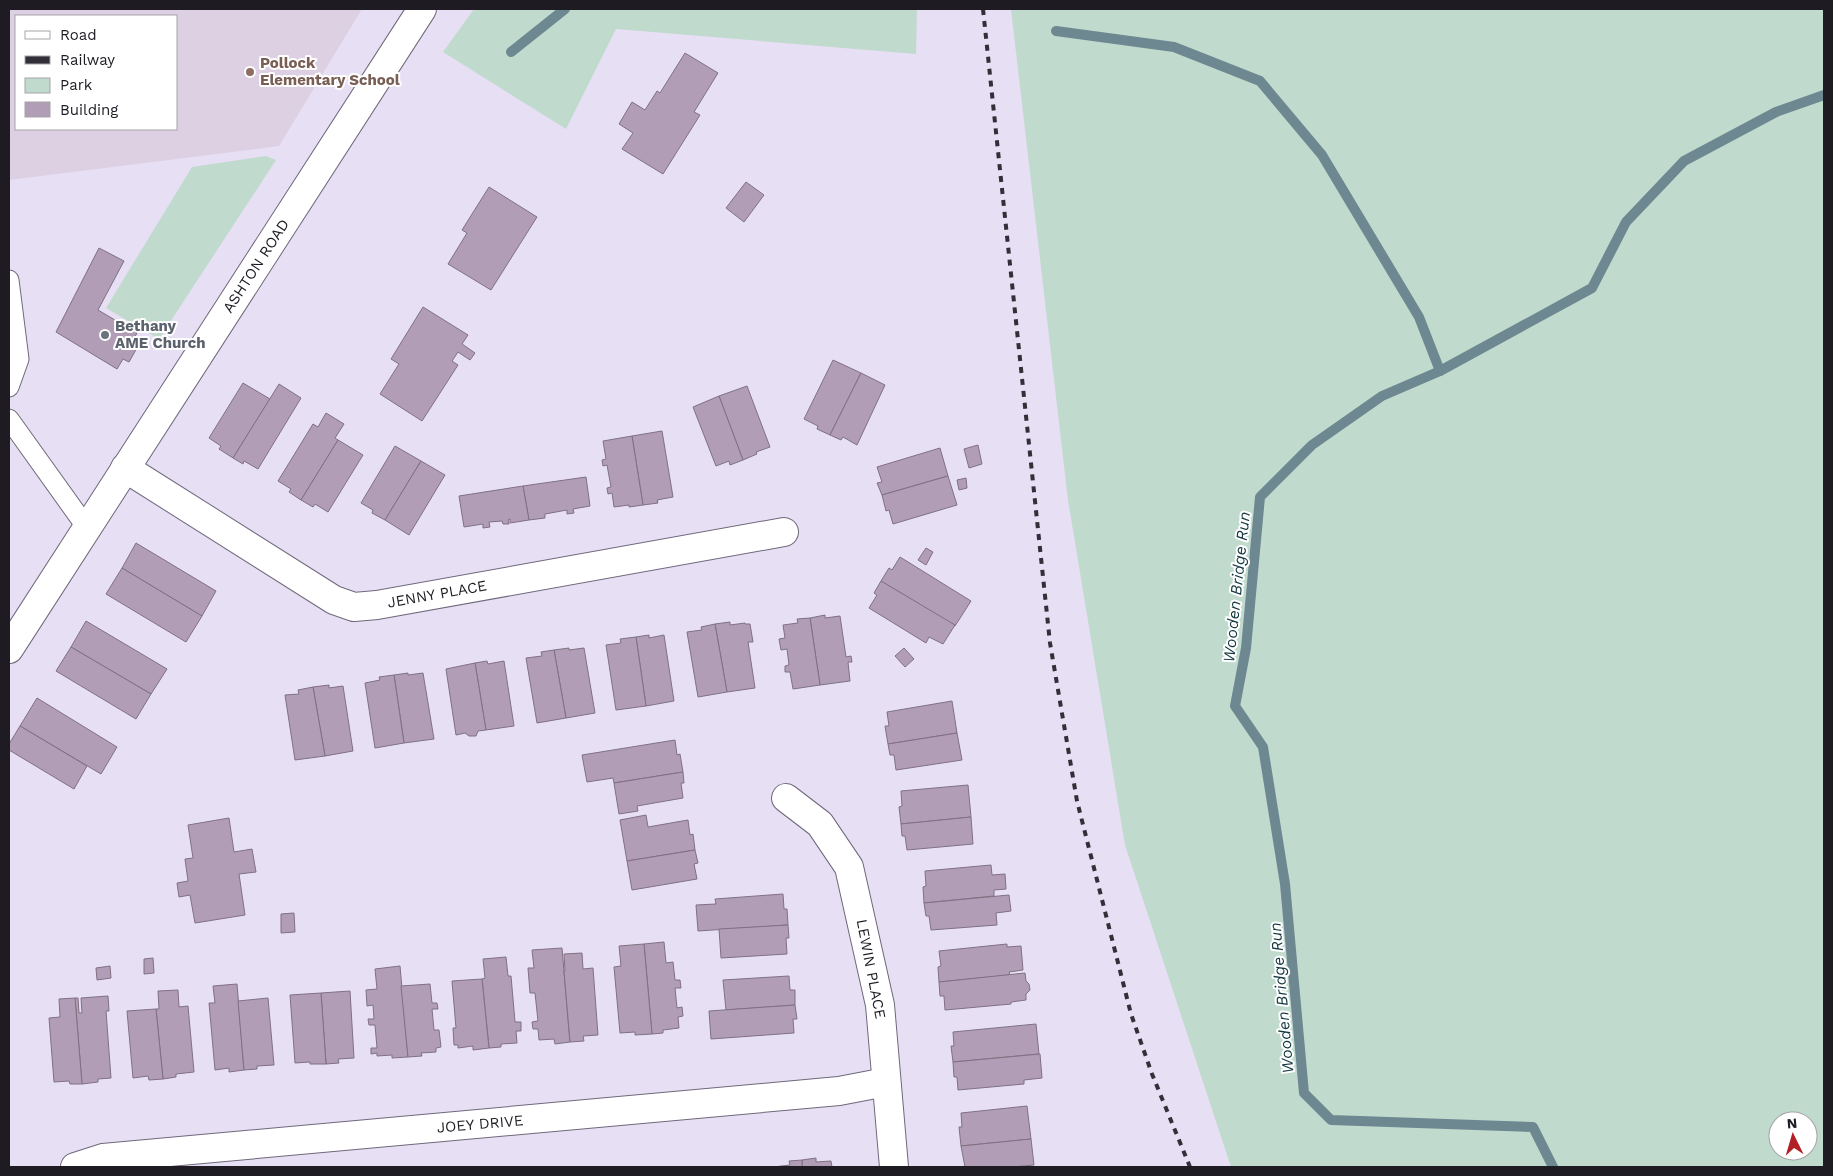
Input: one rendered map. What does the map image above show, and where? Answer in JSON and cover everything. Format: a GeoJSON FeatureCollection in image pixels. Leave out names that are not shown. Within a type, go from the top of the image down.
{"type":"FeatureCollection","features":[{"type":"Feature","properties":{"kind":"street","name":"ASHTON ROAD"},"geometry":{"type":"LineString","coordinates":[[9,649],[422,9]]}},
{"type":"Feature","properties":{"kind":"street","name":"JENNY PLACE"},"geometry":{"type":"LineString","coordinates":[[126,468],[334,600],[354,607],[377,605],[784,532]]}},
{"type":"Feature","properties":{"kind":"street","name":"LEWIN PLACE"},"geometry":{"type":"LineString","coordinates":[[786,798],[820,824],[848,867],[880,1005],[894,1167]]}},
{"type":"Feature","properties":{"kind":"street","name":"JOEY DRIVE"},"geometry":{"type":"LineString","coordinates":[[75,1167],[103,1158],[838,1091],[886,1082]]}},
{"type":"Feature","properties":{"kind":"lane"},"geometry":{"type":"LineString","coordinates":[[9,280],[19,359],[9,387]]}},
{"type":"Feature","properties":{"kind":"lane"},"geometry":{"type":"LineString","coordinates":[[9,419],[87,528]]}},
{"type":"Feature","properties":{"kind":"shaded area","name":"Pollock Elementary School"},"geometry":{"type":"Polygon","coordinates":[[[9,9],[362,9],[279,146],[9,180],[9,9]]]}},
{"type":"Feature","properties":{"kind":"green space"},"geometry":{"type":"Polygon","coordinates":[[[474,9],[917,9],[916,54],[616,29],[566,129],[443,52],[474,9]]]}},
{"type":"Feature","properties":{"kind":"green space"},"geometry":{"type":"Polygon","coordinates":[[[1011,9],[1824,9],[1824,1167],[1231,1167],[1125,845],[1068,500],[1011,9]]]}},
{"type":"Feature","properties":{"kind":"green space"},"geometry":{"type":"Polygon","coordinates":[[[266,156],[276,160],[159,339],[106,308],[192,167],[266,156]]]}},
{"type":"Feature","properties":{"kind":"building"},"geometry":{"type":"Polygon","coordinates":[[[685,53],[718,73],[694,112],[700,115],[663,174],[622,149],[633,133],[619,124],[632,102],[645,110],[657,91],[660,93],[685,53]]]}},
{"type":"Feature","properties":{"kind":"building"},"geometry":{"type":"Polygon","coordinates":[[[746,182],[764,195],[744,222],[726,208],[746,182]]]}},
{"type":"Feature","properties":{"kind":"building"},"geometry":{"type":"Polygon","coordinates":[[[489,187],[537,217],[491,290],[448,264],[467,233],[462,230],[489,187]]]}},
{"type":"Feature","properties":{"kind":"building"},"geometry":{"type":"Polygon","coordinates":[[[99,248],[124,261],[98,310],[137,333],[132,342],[138,346],[129,362],[123,359],[117,369],[56,332],[99,248]]]}},
{"type":"Feature","properties":{"kind":"building"},"geometry":{"type":"Polygon","coordinates":[[[423,307],[468,335],[462,344],[475,353],[470,360],[458,352],[452,361],[458,365],[422,421],[380,394],[399,364],[391,359],[423,307]]]}},
{"type":"Feature","properties":{"kind":"building"},"geometry":{"type":"Polygon","coordinates":[[[833,360],[861,373],[830,435],[817,429],[818,426],[804,419],[833,360]]]}},
{"type":"Feature","properties":{"kind":"building"},"geometry":{"type":"Polygon","coordinates":[[[861,373],[885,385],[857,445],[843,437],[841,440],[830,435],[861,373]]]}},
{"type":"Feature","properties":{"kind":"building"},"geometry":{"type":"Polygon","coordinates":[[[243,383],[270,399],[233,458],[219,449],[221,446],[209,438],[243,383]]]}},
{"type":"Feature","properties":{"kind":"building"},"geometry":{"type":"Polygon","coordinates":[[[279,384],[301,398],[258,469],[244,461],[243,464],[233,458],[279,384]]]}},
{"type":"Feature","properties":{"kind":"building"},"geometry":{"type":"Polygon","coordinates":[[[747,386],[770,447],[756,452],[757,454],[743,460],[719,396],[747,386]]]}},
{"type":"Feature","properties":{"kind":"building"},"geometry":{"type":"Polygon","coordinates":[[[719,396],[743,460],[730,465],[729,461],[716,466],[693,407],[719,396]]]}},
{"type":"Feature","properties":{"kind":"building"},"geometry":{"type":"Polygon","coordinates":[[[326,413],[344,424],[335,438],[338,440],[301,500],[289,492],[291,489],[278,481],[313,424],[318,427],[326,413]]]}},
{"type":"Feature","properties":{"kind":"building"},"geometry":{"type":"Polygon","coordinates":[[[662,431],[673,497],[657,500],[658,503],[643,505],[632,436],[662,431]]]}},
{"type":"Feature","properties":{"kind":"building"},"geometry":{"type":"Polygon","coordinates":[[[632,436],[643,505],[614,507],[612,493],[608,494],[607,488],[611,487],[607,465],[603,466],[602,460],[606,459],[603,441],[632,436]]]}},
{"type":"Feature","properties":{"kind":"building"},"geometry":{"type":"Polygon","coordinates":[[[338,440],[363,455],[328,512],[315,504],[313,507],[301,500],[338,440]]]}},
{"type":"Feature","properties":{"kind":"building"},"geometry":{"type":"Polygon","coordinates":[[[978,445],[982,464],[969,468],[964,449],[978,445]]]}},
{"type":"Feature","properties":{"kind":"building"},"geometry":{"type":"Polygon","coordinates":[[[395,446],[421,461],[385,520],[372,513],[373,510],[361,503],[395,446]]]}},
{"type":"Feature","properties":{"kind":"building"},"geometry":{"type":"Polygon","coordinates":[[[940,448],[948,476],[882,495],[877,483],[882,482],[877,467],[940,448]]]}},
{"type":"Feature","properties":{"kind":"building"},"geometry":{"type":"Polygon","coordinates":[[[421,461],[445,475],[409,535],[385,520],[421,461]]]}},
{"type":"Feature","properties":{"kind":"building"},"geometry":{"type":"Polygon","coordinates":[[[948,476],[957,505],[893,524],[889,510],[886,511],[882,495],[948,476]]]}},
{"type":"Feature","properties":{"kind":"building"},"geometry":{"type":"Polygon","coordinates":[[[586,477],[590,506],[573,509],[574,513],[567,514],[567,510],[545,514],[545,518],[529,520],[523,486],[586,477]]]}},
{"type":"Feature","properties":{"kind":"building"},"geometry":{"type":"Polygon","coordinates":[[[966,478],[967,488],[959,490],[957,480],[966,478]]]}},
{"type":"Feature","properties":{"kind":"building"},"geometry":{"type":"Polygon","coordinates":[[[523,486],[529,520],[510,523],[510,519],[508,520],[509,524],[503,524],[502,521],[489,522],[490,527],[483,528],[483,524],[464,527],[459,496],[523,486]]]}},
{"type":"Feature","properties":{"kind":"building"},"geometry":{"type":"Polygon","coordinates":[[[136,543],[216,591],[202,616],[122,568],[136,543]]]}},
{"type":"Feature","properties":{"kind":"building"},"geometry":{"type":"Polygon","coordinates":[[[926,548],[933,552],[926,565],[918,560],[926,548]]]}},
{"type":"Feature","properties":{"kind":"building"},"geometry":{"type":"Polygon","coordinates":[[[900,557],[971,601],[955,626],[881,581],[889,568],[892,570],[900,557]]]}},
{"type":"Feature","properties":{"kind":"building"},"geometry":{"type":"Polygon","coordinates":[[[122,568],[202,616],[186,642],[106,594],[122,568]]]}},
{"type":"Feature","properties":{"kind":"building"},"geometry":{"type":"Polygon","coordinates":[[[881,581],[955,625],[943,644],[929,637],[926,643],[869,608],[877,595],[874,593],[881,581]]]}},
{"type":"Feature","properties":{"kind":"building"},"geometry":{"type":"Polygon","coordinates":[[[825,615],[825,618],[840,616],[846,657],[851,656],[852,662],[848,662],[850,681],[820,685],[810,618],[825,615]]]}},
{"type":"Feature","properties":{"kind":"building"},"geometry":{"type":"Polygon","coordinates":[[[810,618],[820,685],[793,689],[790,672],[785,672],[785,666],[789,665],[787,649],[781,650],[779,639],[785,638],[783,625],[798,623],[797,619],[810,618]]]}},
{"type":"Feature","properties":{"kind":"building"},"geometry":{"type":"Polygon","coordinates":[[[86,621],[167,669],[151,694],[71,647],[86,621]]]}},
{"type":"Feature","properties":{"kind":"building"},"geometry":{"type":"Polygon","coordinates":[[[730,622],[730,625],[750,624],[753,642],[748,642],[755,688],[727,692],[715,624],[730,622]]]}},
{"type":"Feature","properties":{"kind":"building"},"geometry":{"type":"Polygon","coordinates":[[[715,624],[727,692],[698,697],[687,632],[702,630],[701,627],[715,624]]]}},
{"type":"Feature","properties":{"kind":"building"},"geometry":{"type":"Polygon","coordinates":[[[649,635],[649,638],[664,635],[674,701],[646,706],[636,637],[649,635]]]}},
{"type":"Feature","properties":{"kind":"building"},"geometry":{"type":"Polygon","coordinates":[[[636,637],[646,706],[616,710],[606,645],[621,643],[620,639],[636,637]]]}},
{"type":"Feature","properties":{"kind":"building"},"geometry":{"type":"Polygon","coordinates":[[[71,647],[151,694],[136,719],[56,671],[71,647]]]}},
{"type":"Feature","properties":{"kind":"building"},"geometry":{"type":"Polygon","coordinates":[[[569,648],[569,650],[584,648],[595,713],[566,718],[554,650],[569,648]]]}},
{"type":"Feature","properties":{"kind":"building"},"geometry":{"type":"Polygon","coordinates":[[[904,648],[914,659],[905,667],[895,656],[904,648]]]}},
{"type":"Feature","properties":{"kind":"building"},"geometry":{"type":"Polygon","coordinates":[[[554,650],[566,718],[537,723],[526,658],[542,656],[541,652],[554,650]]]}},
{"type":"Feature","properties":{"kind":"building"},"geometry":{"type":"Polygon","coordinates":[[[487,661],[488,664],[504,661],[514,726],[486,730],[475,663],[487,661]]]}},
{"type":"Feature","properties":{"kind":"building"},"geometry":{"type":"Polygon","coordinates":[[[475,663],[486,730],[478,731],[476,736],[469,736],[465,733],[456,735],[446,669],[475,663]]]}},
{"type":"Feature","properties":{"kind":"building"},"geometry":{"type":"Polygon","coordinates":[[[408,673],[408,675],[423,673],[434,739],[404,743],[394,675],[408,673]]]}},
{"type":"Feature","properties":{"kind":"building"},"geometry":{"type":"Polygon","coordinates":[[[394,675],[404,743],[375,748],[365,683],[380,680],[379,677],[394,675]]]}},
{"type":"Feature","properties":{"kind":"building"},"geometry":{"type":"Polygon","coordinates":[[[329,685],[329,688],[343,686],[353,751],[325,756],[313,687],[329,685]]]}},
{"type":"Feature","properties":{"kind":"building"},"geometry":{"type":"Polygon","coordinates":[[[313,687],[325,756],[295,760],[285,695],[299,694],[298,690],[313,687]]]}},
{"type":"Feature","properties":{"kind":"building"},"geometry":{"type":"Polygon","coordinates":[[[37,698],[117,747],[101,774],[20,726],[37,698]]]}},
{"type":"Feature","properties":{"kind":"building"},"geometry":{"type":"Polygon","coordinates":[[[952,701],[957,733],[888,744],[885,726],[889,726],[887,712],[952,701]]]}},
{"type":"Feature","properties":{"kind":"building"},"geometry":{"type":"Polygon","coordinates":[[[20,726],[87,766],[74,789],[9,750],[9,744],[20,726]]]}},
{"type":"Feature","properties":{"kind":"building"},"geometry":{"type":"Polygon","coordinates":[[[957,733],[962,760],[896,770],[894,755],[890,755],[888,744],[957,733]]]}},
{"type":"Feature","properties":{"kind":"building"},"geometry":{"type":"Polygon","coordinates":[[[675,740],[677,755],[680,754],[683,772],[614,783],[613,778],[587,782],[582,755],[675,740]]]}},
{"type":"Feature","properties":{"kind":"building"},"geometry":{"type":"Polygon","coordinates":[[[683,772],[684,783],[681,783],[683,798],[637,806],[638,811],[619,814],[614,783],[683,772]]]}},
{"type":"Feature","properties":{"kind":"building"},"geometry":{"type":"Polygon","coordinates":[[[968,785],[971,817],[901,824],[899,807],[902,806],[901,791],[968,785]]]}},
{"type":"Feature","properties":{"kind":"building"},"geometry":{"type":"Polygon","coordinates":[[[646,815],[648,827],[688,820],[690,835],[693,834],[695,850],[627,861],[620,820],[646,815]]]}},
{"type":"Feature","properties":{"kind":"building"},"geometry":{"type":"Polygon","coordinates":[[[971,817],[973,844],[907,850],[905,836],[902,836],[901,824],[971,817]]]}},
{"type":"Feature","properties":{"kind":"building"},"geometry":{"type":"Polygon","coordinates":[[[229,818],[234,852],[252,849],[256,872],[239,874],[245,915],[195,923],[190,895],[179,897],[177,883],[188,881],[185,859],[193,858],[188,825],[229,818]]]}},
{"type":"Feature","properties":{"kind":"building"},"geometry":{"type":"Polygon","coordinates":[[[695,850],[698,863],[694,864],[697,879],[632,890],[627,861],[695,850]]]}},
{"type":"Feature","properties":{"kind":"building"},"geometry":{"type":"Polygon","coordinates":[[[991,865],[992,875],[1005,874],[1006,889],[994,890],[994,896],[924,903],[925,871],[991,865]]]}},
{"type":"Feature","properties":{"kind":"building"},"geometry":{"type":"Polygon","coordinates":[[[783,894],[784,909],[787,909],[788,925],[698,931],[696,905],[716,904],[715,899],[783,894]]]}},
{"type":"Feature","properties":{"kind":"building"},"geometry":{"type":"Polygon","coordinates":[[[1009,895],[1011,911],[996,913],[997,925],[931,930],[929,916],[926,916],[924,903],[1009,895]]]}},
{"type":"Feature","properties":{"kind":"building"},"geometry":{"type":"Polygon","coordinates":[[[294,913],[295,932],[281,933],[281,914],[294,913]]]}},
{"type":"Feature","properties":{"kind":"building"},"geometry":{"type":"Polygon","coordinates":[[[788,925],[789,938],[786,938],[787,954],[721,958],[719,929],[788,925]]]}},
{"type":"Feature","properties":{"kind":"building"},"geometry":{"type":"Polygon","coordinates":[[[664,942],[666,963],[673,962],[675,980],[680,980],[681,988],[675,988],[677,1008],[682,1007],[683,1016],[678,1017],[679,1028],[663,1030],[663,1033],[652,1034],[644,944],[664,942]]]}},
{"type":"Feature","properties":{"kind":"building"},"geometry":{"type":"Polygon","coordinates":[[[644,944],[652,1034],[635,1035],[635,1032],[620,1033],[614,967],[621,966],[619,946],[644,944]]]}},
{"type":"Feature","properties":{"kind":"building"},"geometry":{"type":"Polygon","coordinates":[[[1007,944],[1007,947],[1021,946],[1023,970],[1009,972],[1010,975],[939,982],[938,967],[941,966],[939,951],[1007,944]]]}},
{"type":"Feature","properties":{"kind":"building"},"geometry":{"type":"Polygon","coordinates":[[[562,948],[570,1042],[555,1044],[554,1039],[539,1040],[538,1029],[533,1029],[532,1022],[538,1021],[535,993],[530,993],[528,968],[534,968],[532,950],[562,948]]]}},
{"type":"Feature","properties":{"kind":"building"},"geometry":{"type":"Polygon","coordinates":[[[582,953],[583,969],[593,968],[598,1035],[583,1036],[584,1041],[570,1042],[564,954],[582,953]]]}},
{"type":"Feature","properties":{"kind":"building"},"geometry":{"type":"Polygon","coordinates":[[[506,957],[508,976],[511,976],[515,1022],[521,1022],[521,1031],[516,1031],[517,1043],[501,1044],[501,1047],[489,1048],[482,979],[485,978],[483,959],[506,957]]]}},
{"type":"Feature","properties":{"kind":"building"},"geometry":{"type":"Polygon","coordinates":[[[153,958],[154,973],[144,974],[144,959],[153,958]]]}},
{"type":"Feature","properties":{"kind":"building"},"geometry":{"type":"Polygon","coordinates":[[[110,966],[111,978],[97,980],[96,968],[110,966]]]}},
{"type":"Feature","properties":{"kind":"building"},"geometry":{"type":"Polygon","coordinates":[[[400,966],[408,1057],[392,1058],[392,1055],[377,1056],[377,1053],[371,1054],[371,1048],[377,1048],[375,1025],[369,1025],[368,1019],[374,1019],[373,1005],[367,1006],[366,990],[377,989],[375,969],[400,966]]]}},
{"type":"Feature","properties":{"kind":"building"},"geometry":{"type":"Polygon","coordinates":[[[1025,973],[1030,990],[1026,994],[1026,1000],[1011,1002],[1011,1004],[945,1010],[944,996],[940,996],[939,982],[1025,973]]]}},
{"type":"Feature","properties":{"kind":"building"},"geometry":{"type":"Polygon","coordinates":[[[789,976],[790,990],[795,990],[795,1005],[726,1010],[723,980],[789,976]]]}},
{"type":"Feature","properties":{"kind":"building"},"geometry":{"type":"Polygon","coordinates":[[[482,979],[489,1048],[473,1050],[473,1046],[458,1048],[458,1045],[454,1045],[453,1028],[456,1028],[452,981],[482,979]]]}},
{"type":"Feature","properties":{"kind":"building"},"geometry":{"type":"Polygon","coordinates":[[[237,984],[244,1070],[229,1072],[229,1068],[215,1070],[209,1003],[215,1003],[213,986],[237,984]]]}},
{"type":"Feature","properties":{"kind":"building"},"geometry":{"type":"Polygon","coordinates":[[[430,984],[432,1003],[437,1003],[438,1009],[432,1009],[434,1030],[439,1030],[441,1047],[436,1048],[436,1052],[421,1053],[422,1056],[408,1057],[401,986],[430,984]]]}},
{"type":"Feature","properties":{"kind":"building"},"geometry":{"type":"Polygon","coordinates":[[[178,990],[179,1007],[188,1006],[194,1072],[176,1074],[176,1077],[163,1079],[156,1009],[159,1009],[158,991],[178,990]]]}},
{"type":"Feature","properties":{"kind":"building"},"geometry":{"type":"Polygon","coordinates":[[[350,991],[354,1058],[338,1059],[339,1063],[326,1064],[321,993],[350,991]]]}},
{"type":"Feature","properties":{"kind":"building"},"geometry":{"type":"Polygon","coordinates":[[[321,993],[326,1064],[295,1063],[290,995],[321,993]]]}},
{"type":"Feature","properties":{"kind":"building"},"geometry":{"type":"Polygon","coordinates":[[[108,996],[109,1011],[106,1011],[111,1078],[98,1079],[98,1082],[82,1084],[75,998],[78,998],[79,1013],[82,1013],[81,998],[108,996]]]}},
{"type":"Feature","properties":{"kind":"building"},"geometry":{"type":"Polygon","coordinates":[[[75,998],[82,1084],[70,1084],[69,1081],[54,1082],[49,1018],[60,1017],[59,999],[75,998]]]}},
{"type":"Feature","properties":{"kind":"building"},"geometry":{"type":"Polygon","coordinates":[[[268,998],[274,1065],[257,1066],[257,1069],[244,1070],[238,1001],[268,998]]]}},
{"type":"Feature","properties":{"kind":"building"},"geometry":{"type":"Polygon","coordinates":[[[795,1005],[797,1019],[793,1019],[794,1033],[711,1039],[709,1011],[795,1005]]]}},
{"type":"Feature","properties":{"kind":"building"},"geometry":{"type":"Polygon","coordinates":[[[156,1009],[163,1079],[149,1080],[148,1076],[133,1078],[127,1011],[156,1009]]]}},
{"type":"Feature","properties":{"kind":"building"},"geometry":{"type":"Polygon","coordinates":[[[1036,1024],[1039,1054],[953,1062],[951,1046],[954,1046],[953,1032],[1036,1024]]]}},
{"type":"Feature","properties":{"kind":"building"},"geometry":{"type":"Polygon","coordinates":[[[1040,1054],[1042,1078],[1024,1080],[1024,1084],[958,1090],[957,1077],[954,1077],[953,1062],[1040,1054]]]}},
{"type":"Feature","properties":{"kind":"building"},"geometry":{"type":"Polygon","coordinates":[[[1027,1106],[1031,1139],[961,1146],[959,1127],[962,1127],[961,1113],[1027,1106]]]}},
{"type":"Feature","properties":{"kind":"building"},"geometry":{"type":"Polygon","coordinates":[[[1031,1139],[1034,1165],[965,1167],[961,1146],[1031,1139]]]}},
{"type":"Feature","properties":{"kind":"building"},"geometry":{"type":"Polygon","coordinates":[[[816,1158],[816,1162],[831,1161],[832,1167],[802,1167],[802,1160],[816,1158]]]}},
{"type":"Feature","properties":{"kind":"building"},"geometry":{"type":"Polygon","coordinates":[[[802,1160],[802,1167],[773,1167],[790,1165],[789,1161],[802,1160]]]}},
{"type":"Feature","properties":{"kind":"waterway"},"geometry":{"type":"LineString","coordinates":[[511,52],[565,9]]}},
{"type":"Feature","properties":{"kind":"waterway"},"geometry":{"type":"LineString","coordinates":[[1056,31],[1174,47],[1260,81],[1322,155],[1419,317],[1440,371]]}},
{"type":"Feature","properties":{"kind":"waterway","name":"Wooden Bridge Run"},"geometry":{"type":"LineString","coordinates":[[1553,1167],[1533,1127],[1331,1120],[1304,1093],[1285,884],[1263,747],[1235,706],[1246,648],[1260,497],[1312,445],[1382,396],[1440,371],[1592,288],[1626,222],[1684,161],[1776,112],[1824,95]]}},
{"type":"Feature","properties":{"kind":"railway"},"geometry":{"type":"LineString","coordinates":[[983,9],[1050,643],[1077,801],[1131,1014],[1152,1074],[1190,1167]]}},
{"type":"Feature","properties":{"kind":"place","name":"Pollock Elementary School"},"geometry":{"type":"Point","coordinates":[250,72]}},
{"type":"Feature","properties":{"kind":"place","name":"Bethany AME Church"},"geometry":{"type":"Point","coordinates":[105,335]}}]}
